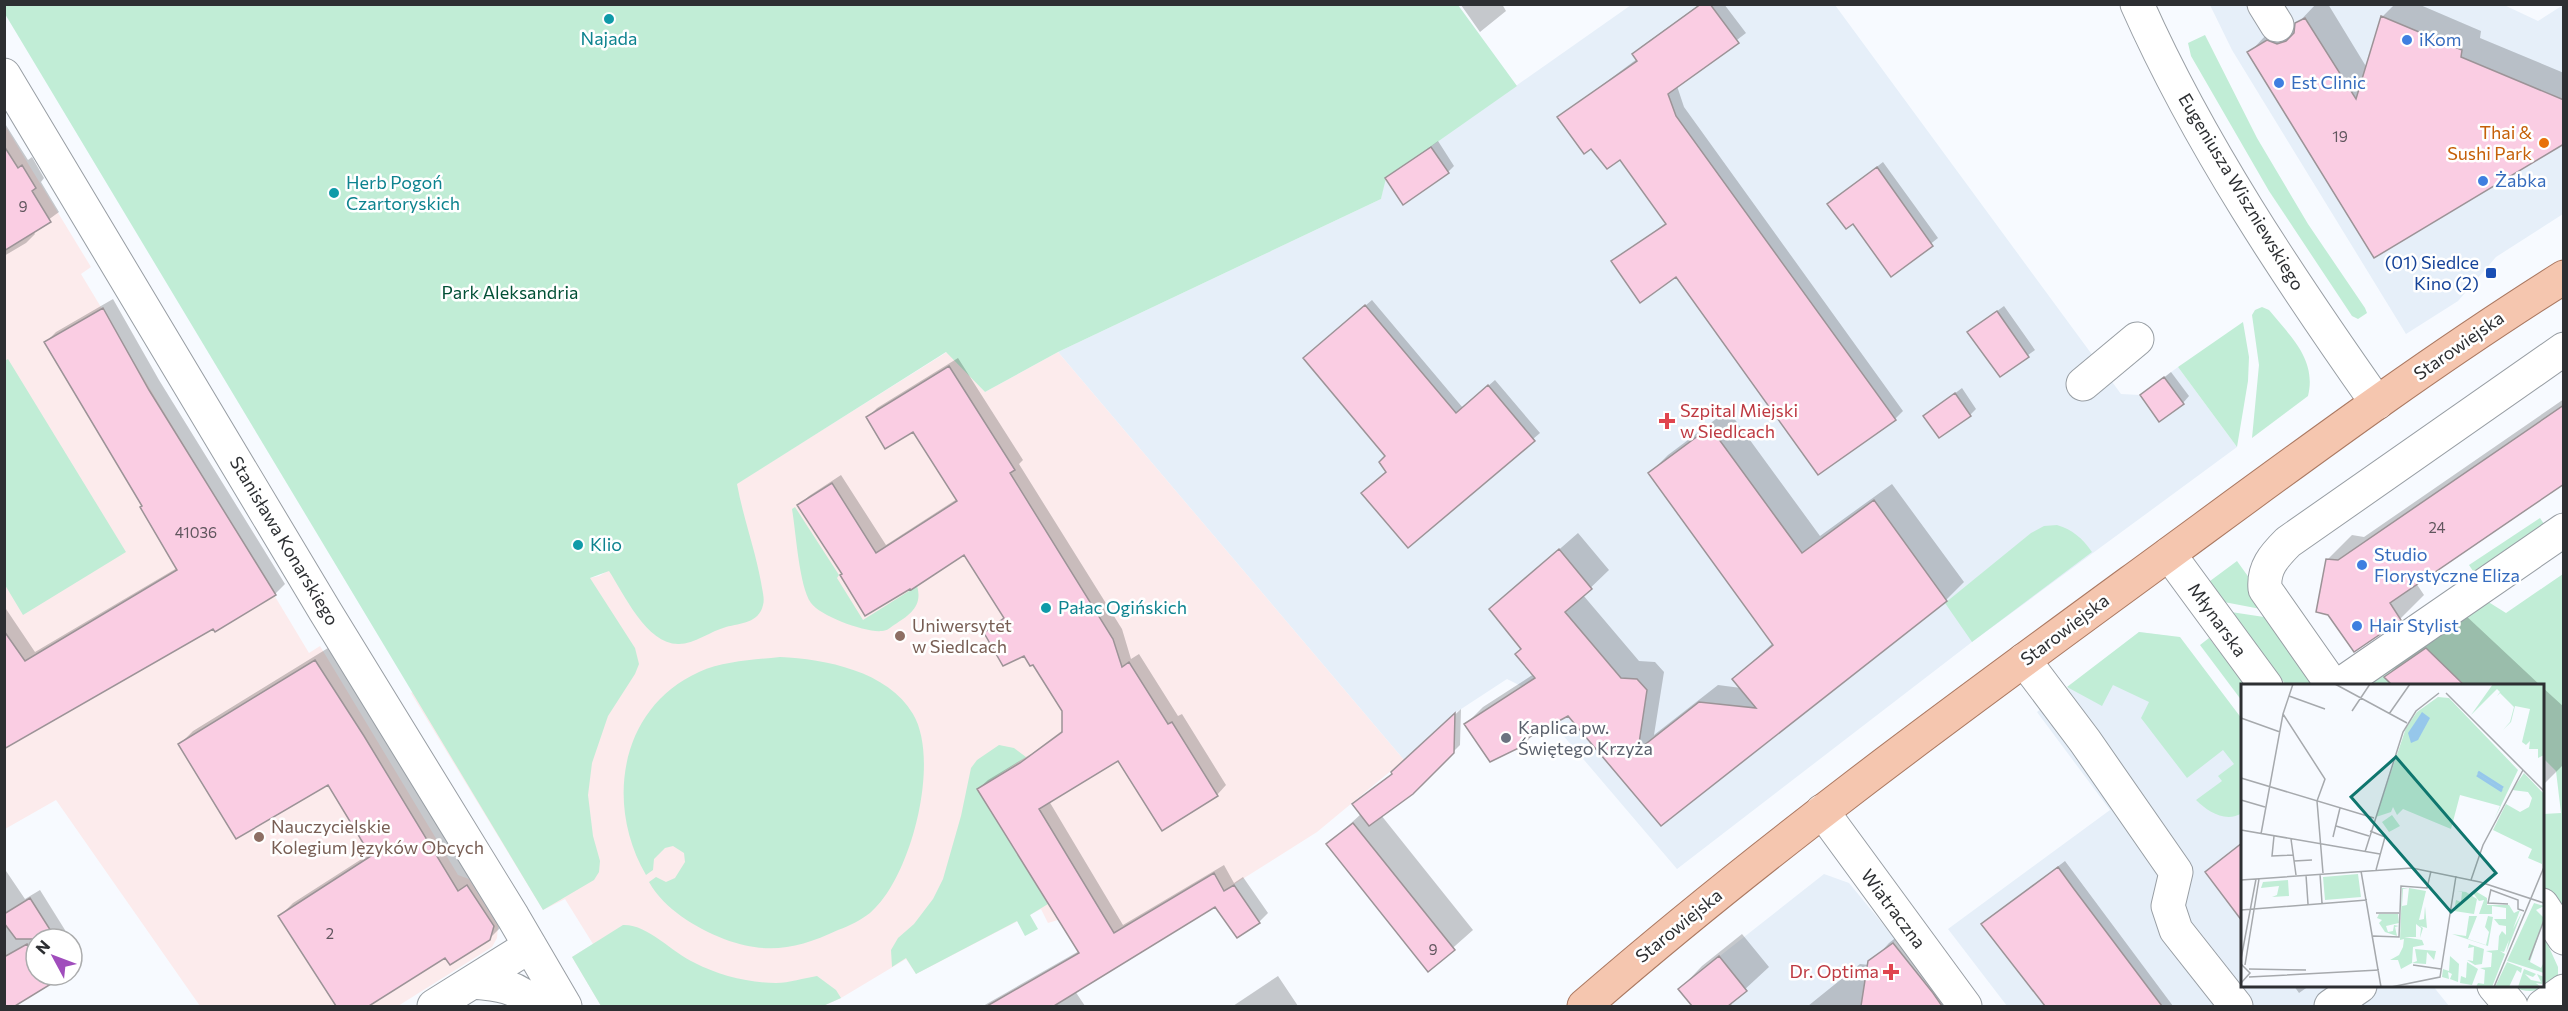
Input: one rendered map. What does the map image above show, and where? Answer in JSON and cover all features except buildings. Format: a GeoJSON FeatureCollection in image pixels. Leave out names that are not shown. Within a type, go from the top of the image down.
{"type":"FeatureCollection","features":[{"type":"Feature","properties":{"kind":"main road","name":"Starowiejska"},"geometry":{"type":"LineString","coordinates":[[1584,1006],[1645,953],[1822,812],[2201,528],[2505,314],[2564,277]]}},
{"type":"Feature","properties":{"kind":"street","name":"Eugeniusza Wiszniewskiego"},"geometry":{"type":"LineString","coordinates":[[2137,4],[2158,51],[2247,210],[2377,403]]}},
{"type":"Feature","properties":{"kind":"street","name":"Stanisława Konarskiego"},"geometry":{"type":"LineString","coordinates":[[4,75],[565,1006]]}},
{"type":"Feature","properties":{"kind":"street"},"geometry":{"type":"LineString","coordinates":[[2082,384],[2137,339]]}},
{"type":"Feature","properties":{"kind":"street"},"geometry":{"type":"LineString","coordinates":[[2332,684],[2265,589],[2266,571],[2274,556],[2288,542],[2564,350]]}},
{"type":"Feature","properties":{"kind":"street"},"geometry":{"type":"LineString","coordinates":[[2341,684],[2564,530]]}},
{"type":"Feature","properties":{"kind":"street","name":"Młynarska"},"geometry":{"type":"LineString","coordinates":[[2169,554],[2265,684]]}},
{"type":"Feature","properties":{"kind":"street"},"geometry":{"type":"LineString","coordinates":[[2024,660],[2085,741],[2176,872],[2168,906],[2176,930],[2236,1006]]}},
{"type":"Feature","properties":{"kind":"street","name":"Wiatraczna"},"geometry":{"type":"LineString","coordinates":[[1822,812],[1965,1006]]}},
{"type":"Feature","properties":{"kind":"street"},"geometry":{"type":"LineString","coordinates":[[2544,908],[2564,938]]}},
{"type":"Feature","properties":{"kind":"street"},"geometry":{"type":"LineString","coordinates":[[434,1006],[530,946]]}},
{"type":"Feature","properties":{"kind":"street"},"geometry":{"type":"LineString","coordinates":[[473,982],[505,985],[523,995],[536,1006]]}},
{"type":"Feature","properties":{"kind":"street"},"geometry":{"type":"LineString","coordinates":[[2331,1006],[2359,987]]}},
{"type":"Feature","properties":{"kind":"street"},"geometry":{"type":"LineString","coordinates":[[2495,987],[2511,1006]]}},
{"type":"Feature","properties":{"kind":"street"},"geometry":{"type":"LineString","coordinates":[[2543,1006],[2564,992]]}},
{"type":"Feature","properties":{"kind":"shaded area"},"geometry":{"type":"Polygon","coordinates":[[[2502,4],[2538,21],[2563,5],[2563,214],[2496,257],[2458,301],[2406,334],[2232,50],[2210,5],[2502,4]]]}},
{"type":"Feature","properties":{"kind":"shaded area","name":"Szpital Miejski w Siedlcach"},"geometry":{"type":"Polygon","coordinates":[[[1631,5],[1835,5],[2121,394],[2140,395],[2178,367],[2237,447],[1972,642],[1677,869],[1521,686],[1507,679],[1455,713],[1404,760],[1058,352],[1381,199],[1385,178],[1631,5]]]}},
{"type":"Feature","properties":{"kind":"shaded area"},"geometry":{"type":"Polygon","coordinates":[[[4,124],[91,267],[81,274],[309,653],[320,646],[458,875],[469,879],[498,926],[497,938],[492,947],[398,1006],[200,1006],[56,800],[5,829],[4,124]]]}},
{"type":"Feature","properties":{"kind":"shaded area","name":"Uniwersytet w Siedlcach"},"geometry":{"type":"Polygon","coordinates":[[[947,352],[985,392],[1058,352],[1404,760],[1317,832],[1206,902],[1082,952],[1061,919],[1048,923],[1041,909],[916,974],[906,959],[841,998],[823,1006],[601,1006],[572,957],[593,944],[565,899],[543,910],[411,693],[590,578],[599,576],[738,493],[736,484],[947,352]]]}},
{"type":"Feature","properties":{"kind":"shaded area"},"geometry":{"type":"Polygon","coordinates":[[[2139,632],[2169,636],[2241,732],[2241,987],[2434,987],[2449,1006],[2007,1006],[1948,929],[2110,810],[2037,712],[2139,632]]]}},
{"type":"Feature","properties":{"kind":"shaded area"},"geometry":{"type":"Polygon","coordinates":[[[1824,874],[1849,883],[1896,940],[1893,943],[1943,1006],[1692,1006],[1678,989],[1824,874]]]}},
{"type":"Feature","properties":{"kind":"green space","name":"Park Aleksandria"},"geometry":{"type":"Polygon","coordinates":[[[4,5],[1458,5],[1517,86],[1386,178],[1381,199],[1058,352],[985,392],[946,352],[737,484],[764,597],[761,611],[753,619],[720,629],[691,642],[679,644],[667,642],[657,636],[638,616],[609,571],[590,578],[635,648],[639,664],[608,716],[592,763],[588,795],[593,836],[600,861],[599,872],[594,880],[543,910],[5,14],[4,5]]]}},
{"type":"Feature","properties":{"kind":"green space"},"geometry":{"type":"Polygon","coordinates":[[[2205,35],[2257,138],[2308,224],[2365,308],[2367,313],[2358,319],[2352,316],[2269,191],[2191,56],[2188,43],[2205,35]]]}},
{"type":"Feature","properties":{"kind":"green space"},"geometry":{"type":"Polygon","coordinates":[[[2262,307],[2269,310],[2300,349],[2309,371],[2310,383],[2308,396],[2252,438],[2259,365],[2252,315],[2255,310],[2262,307]]]}},
{"type":"Feature","properties":{"kind":"green space"},"geometry":{"type":"Polygon","coordinates":[[[2243,322],[2249,357],[2248,381],[2237,447],[2178,367],[2243,322]]]}},
{"type":"Feature","properties":{"kind":"green space"},"geometry":{"type":"Polygon","coordinates":[[[8,359],[126,552],[23,615],[5,585],[4,361],[8,359]]]}},
{"type":"Feature","properties":{"kind":"green space"},"geometry":{"type":"Polygon","coordinates":[[[795,507],[839,575],[837,578],[863,620],[917,586],[917,604],[910,614],[887,630],[875,631],[844,623],[816,608],[807,595],[801,572],[792,509],[795,507]]]}},
{"type":"Feature","properties":{"kind":"green space"},"geometry":{"type":"Polygon","coordinates":[[[2540,518],[2548,530],[2477,577],[2469,565],[2540,518]]]}},
{"type":"Feature","properties":{"kind":"green space"},"geometry":{"type":"Polygon","coordinates":[[[2057,525],[2077,535],[2092,552],[1972,642],[1945,603],[2031,533],[2044,526],[2057,525]]]}},
{"type":"Feature","properties":{"kind":"green space"},"geometry":{"type":"Polygon","coordinates":[[[2237,561],[2270,607],[2266,610],[2224,602],[2210,581],[2237,561]]]}},
{"type":"Feature","properties":{"kind":"green space"},"geometry":{"type":"Polygon","coordinates":[[[2563,574],[2563,920],[2544,892],[2544,814],[2561,813],[2556,771],[2544,759],[2544,684],[2464,684],[2426,649],[2394,684],[2365,684],[2482,598],[2506,613],[2563,574]]]}},
{"type":"Feature","properties":{"kind":"green space"},"geometry":{"type":"Polygon","coordinates":[[[2231,612],[2264,617],[2311,684],[2285,684],[2231,612]]]}},
{"type":"Feature","properties":{"kind":"green space"},"geometry":{"type":"Polygon","coordinates":[[[2139,632],[2180,637],[2241,718],[2241,814],[2230,817],[2218,815],[2196,800],[2222,781],[2218,776],[2234,764],[2223,750],[2187,778],[2141,718],[2149,702],[2113,685],[2102,706],[2067,687],[2139,632]]]}},
{"type":"Feature","properties":{"kind":"green space"},"geometry":{"type":"Polygon","coordinates":[[[2209,638],[2245,684],[2241,684],[2241,700],[2200,645],[2209,638]]]}},
{"type":"Feature","properties":{"kind":"green space"},"geometry":{"type":"Polygon","coordinates":[[[780,657],[816,661],[854,670],[888,687],[902,699],[913,714],[921,735],[924,760],[923,789],[909,847],[898,874],[885,897],[870,913],[846,927],[809,942],[782,948],[768,948],[739,944],[724,939],[692,923],[663,901],[649,882],[656,877],[666,882],[675,878],[685,862],[684,853],[673,846],[665,848],[654,859],[653,870],[646,875],[633,848],[626,819],[624,789],[627,761],[636,734],[651,709],[672,688],[699,672],[718,665],[780,657]]]}},
{"type":"Feature","properties":{"kind":"green space"},"geometry":{"type":"Polygon","coordinates":[[[999,745],[1014,748],[1026,757],[977,789],[1048,904],[1030,915],[1038,929],[1025,936],[1017,921],[916,974],[906,958],[892,967],[891,950],[898,938],[914,924],[933,899],[943,879],[961,816],[971,768],[977,760],[999,745]]]}},
{"type":"Feature","properties":{"kind":"green space"},"geometry":{"type":"Polygon","coordinates":[[[623,925],[641,929],[686,958],[724,975],[755,982],[776,983],[817,976],[836,990],[841,998],[823,1006],[601,1006],[572,957],[623,925]]]}},
{"type":"Feature","properties":{"kind":"green space"},"geometry":{"type":"Polygon","coordinates":[[[2544,936],[2558,967],[2558,980],[2548,987],[2536,990],[2515,987],[2544,987],[2544,936]]]}},
{"type":"Feature","properties":{"kind":"place","name":"Najada"},"geometry":{"type":"Point","coordinates":[609,19]}},
{"type":"Feature","properties":{"kind":"place","name":"iKom"},"geometry":{"type":"Point","coordinates":[2407,40]}},
{"type":"Feature","properties":{"kind":"place","name":"Est Clinic"},"geometry":{"type":"Point","coordinates":[2279,83]}},
{"type":"Feature","properties":{"kind":"place","name":"Thai & Sushi Park"},"geometry":{"type":"Point","coordinates":[2544,143]}},
{"type":"Feature","properties":{"kind":"place","name":"Żabka"},"geometry":{"type":"Point","coordinates":[2483,181]}},
{"type":"Feature","properties":{"kind":"place","name":"Herb Pogoń Czartoryskich"},"geometry":{"type":"Point","coordinates":[334,193]}},
{"type":"Feature","properties":{"kind":"place","name":"(01) Siedlce Kino (2)"},"geometry":{"type":"Point","coordinates":[2491,273]}},
{"type":"Feature","properties":{"kind":"place","name":"Szpital Miejski w Siedlcach"},"geometry":{"type":"Point","coordinates":[1667,421]}},
{"type":"Feature","properties":{"kind":"place","name":"Klio"},"geometry":{"type":"Point","coordinates":[578,545]}},
{"type":"Feature","properties":{"kind":"place","name":"Studio Florystyczne Eliza"},"geometry":{"type":"Point","coordinates":[2362,565]}},
{"type":"Feature","properties":{"kind":"place","name":"Pałac Ogińskich"},"geometry":{"type":"Point","coordinates":[1046,608]}},
{"type":"Feature","properties":{"kind":"place","name":"Hair Stylist"},"geometry":{"type":"Point","coordinates":[2357,626]}},
{"type":"Feature","properties":{"kind":"place","name":"Uniwersytet w Siedlcach"},"geometry":{"type":"Point","coordinates":[900,636]}},
{"type":"Feature","properties":{"kind":"place","name":"Kaplica pw. Świętego Krzyża"},"geometry":{"type":"Point","coordinates":[1506,738]}},
{"type":"Feature","properties":{"kind":"place","name":"Nauczycielskie Kolegium Języków Obcych"},"geometry":{"type":"Point","coordinates":[259,837]}},
{"type":"Feature","properties":{"kind":"place","name":"Dr. Optima"},"geometry":{"type":"Point","coordinates":[1891,972]}}]}
